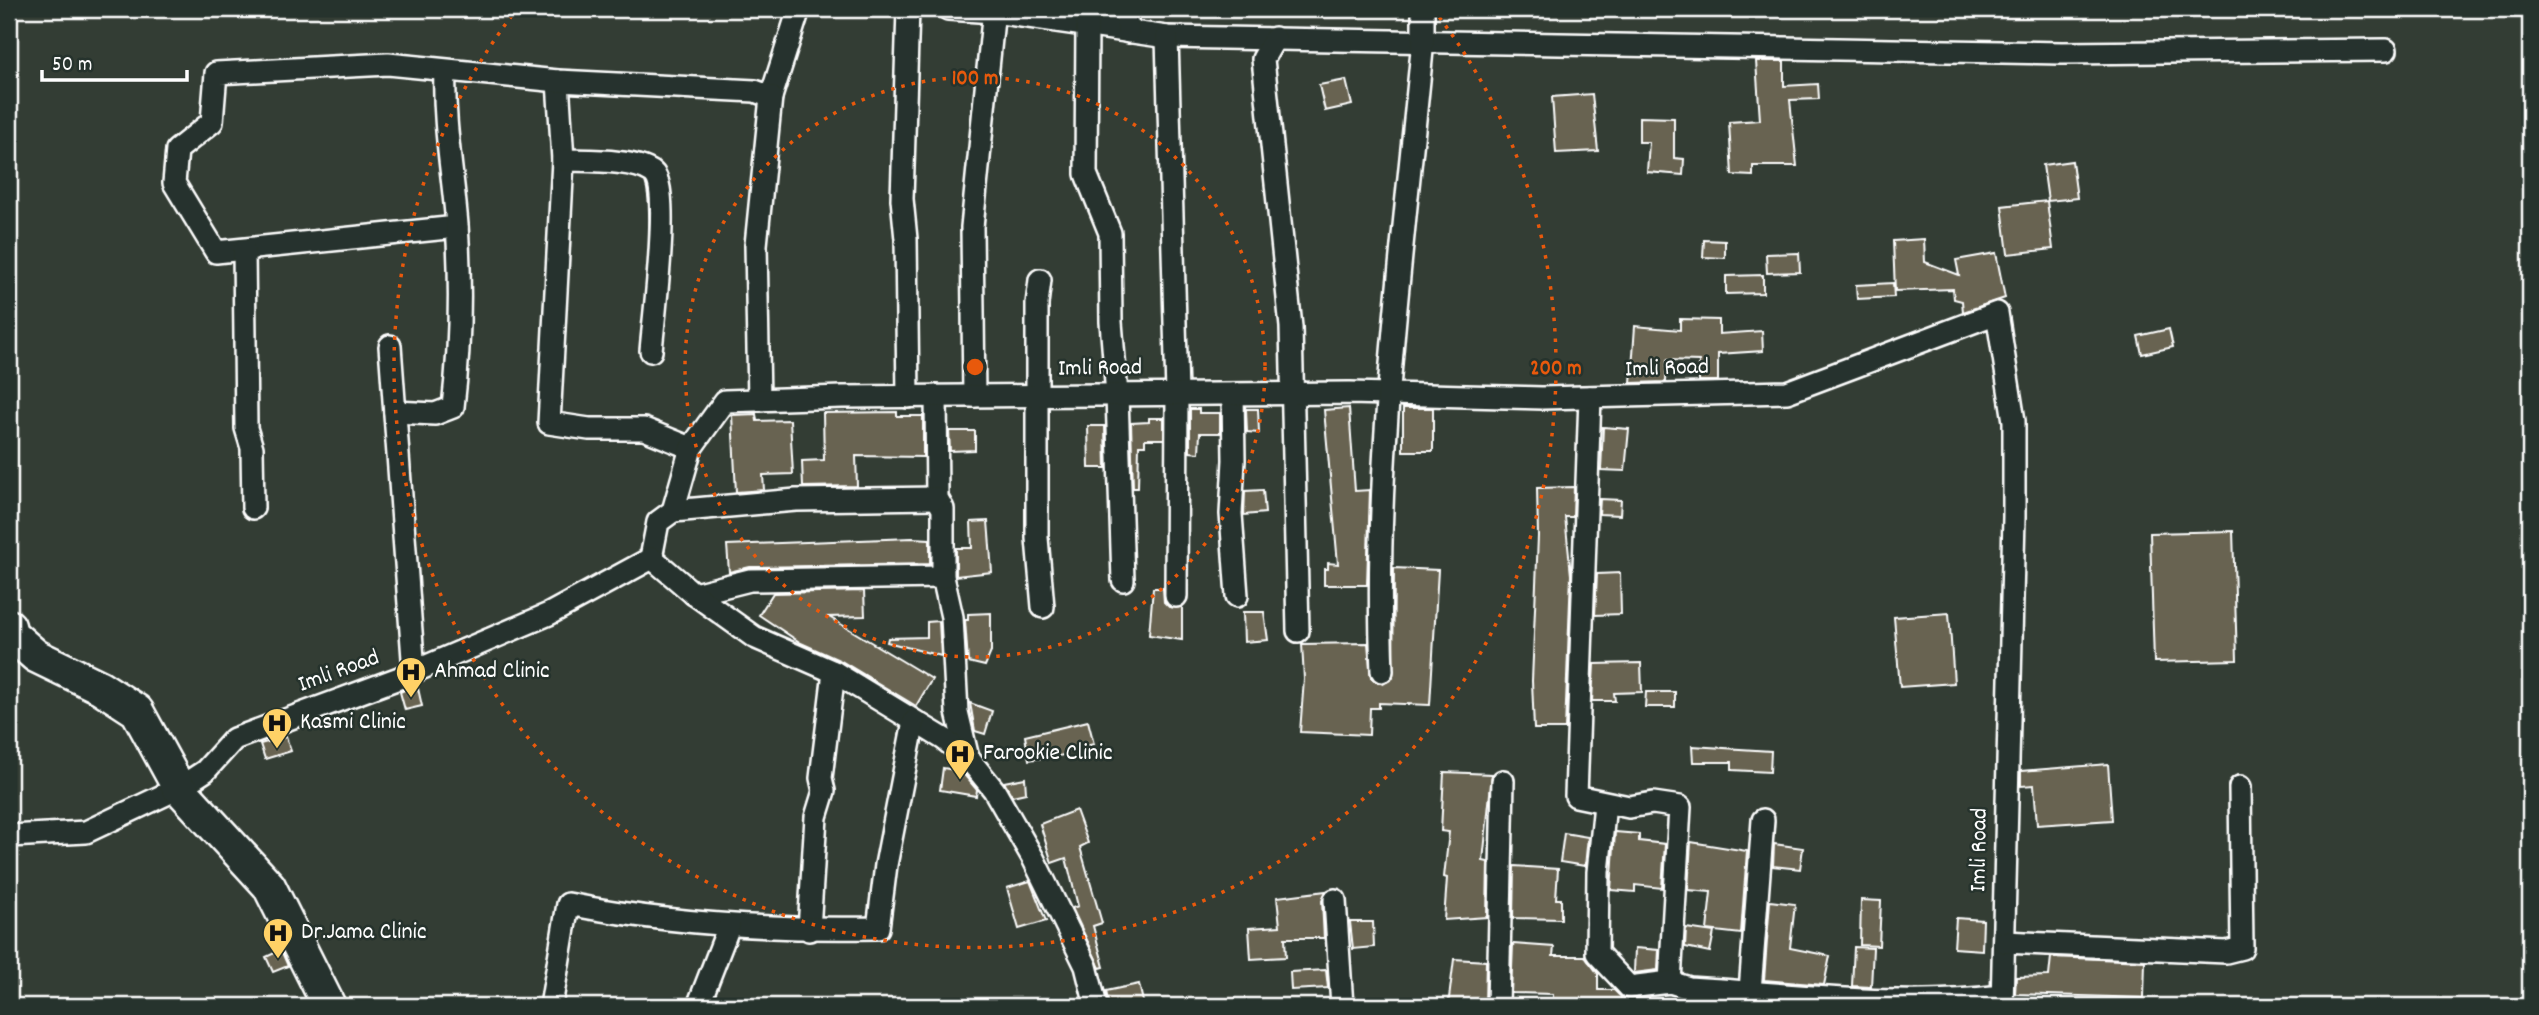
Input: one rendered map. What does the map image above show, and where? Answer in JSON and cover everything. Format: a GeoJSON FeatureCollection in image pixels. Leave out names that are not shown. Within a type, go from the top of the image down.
{"type":"FeatureCollection","features":[{"type":"Feature","properties":{"kind":"street"},"geometry":{"type":"LineString","coordinates":[[759,400],[756,245],[771,97],[799,9]]}},
{"type":"Feature","properties":{"kind":"street"},"geometry":{"type":"LineString","coordinates":[[908,9],[902,199],[906,239],[908,397]]}},
{"type":"Feature","properties":{"kind":"street"},"geometry":{"type":"LineString","coordinates":[[948,9],[994,10],[1167,37],[2062,53],[2386,50]]}},
{"type":"Feature","properties":{"kind":"street"},"geometry":{"type":"LineString","coordinates":[[1126,9],[1128,32]]}},
{"type":"Feature","properties":{"kind":"street"},"geometry":{"type":"LineString","coordinates":[[1382,671],[1379,610],[1389,394],[1423,40],[1423,9]]}},
{"type":"Feature","properties":{"kind":"street"},"geometry":{"type":"LineString","coordinates":[[974,396],[972,227],[994,10]]}},
{"type":"Feature","properties":{"kind":"street"},"geometry":{"type":"LineString","coordinates":[[1087,25],[1086,174],[1110,233],[1111,323],[1117,395],[1123,579]]}},
{"type":"Feature","properties":{"kind":"street"},"geometry":{"type":"LineString","coordinates":[[1167,37],[1177,394],[1176,596]]}},
{"type":"Feature","properties":{"kind":"street"},"geometry":{"type":"LineString","coordinates":[[1275,38],[1263,59],[1290,327],[1297,631]]}},
{"type":"Feature","properties":{"kind":"street"},"geometry":{"type":"LineString","coordinates":[[457,227],[216,252],[174,183],[177,150],[212,122],[216,73],[388,64],[558,81],[755,91],[771,97]]}},
{"type":"Feature","properties":{"kind":"street"},"geometry":{"type":"LineString","coordinates":[[395,412],[436,414],[453,407],[457,378],[457,227],[444,104],[445,71]]}},
{"type":"Feature","properties":{"kind":"street"},"geometry":{"type":"LineString","coordinates":[[558,81],[562,160],[549,423],[589,429],[644,429],[691,448]]}},
{"type":"Feature","properties":{"kind":"street"},"geometry":{"type":"LineString","coordinates":[[562,160],[638,165],[653,172],[660,180],[662,220],[651,351]]}},
{"type":"Feature","properties":{"kind":"street"},"geometry":{"type":"LineString","coordinates":[[244,250],[246,428],[252,448],[253,508]]}},
{"type":"Feature","properties":{"kind":"street"},"geometry":{"type":"LineString","coordinates":[[1040,280],[1037,304],[1037,538],[1043,607]]}},
{"type":"Feature","properties":{"kind":"street","name":"Imli Road"},"geometry":{"type":"LineString","coordinates":[[9,836],[86,832],[180,788],[205,771],[234,739],[414,672],[550,614],[651,558],[658,522],[673,511],[691,448],[725,401],[1039,395],[1293,393],[1590,397],[1787,392],[1997,313],[2014,421],[2002,1001]]}},
{"type":"Feature","properties":{"kind":"street"},"geometry":{"type":"LineString","coordinates":[[390,346],[414,672]]}},
{"type":"Feature","properties":{"kind":"street"},"geometry":{"type":"LineString","coordinates":[[1233,394],[1231,514],[1237,596]]}},
{"type":"Feature","properties":{"kind":"street"},"geometry":{"type":"LineString","coordinates":[[936,396],[937,498],[943,509],[943,577],[952,617],[957,712],[968,758]]}},
{"type":"Feature","properties":{"kind":"street"},"geometry":{"type":"LineString","coordinates":[[1590,397],[1575,778],[1577,796],[1629,807],[1653,803],[1680,807],[1670,982]]}},
{"type":"Feature","properties":{"kind":"street"},"geometry":{"type":"LineString","coordinates":[[673,511],[796,500],[937,498]]}},
{"type":"Feature","properties":{"kind":"street"},"geometry":{"type":"LineString","coordinates":[[651,558],[694,594],[754,636],[834,673],[914,721],[968,758],[994,790],[1033,858],[1086,966],[1096,1006]]}},
{"type":"Feature","properties":{"kind":"street"},"geometry":{"type":"LineString","coordinates":[[694,594],[750,580],[943,577]]}},
{"type":"Feature","properties":{"kind":"street"},"geometry":{"type":"LineString","coordinates":[[9,626],[11,634],[36,656],[100,687],[137,712],[180,788],[269,886],[329,1006]]}},
{"type":"Feature","properties":{"kind":"street"},"geometry":{"type":"LineString","coordinates":[[809,930],[816,817],[824,791],[821,778],[834,673]]}},
{"type":"Feature","properties":{"kind":"street"},"geometry":{"type":"LineString","coordinates":[[551,1006],[568,904],[729,926],[809,930],[878,928],[886,865],[914,721]]}},
{"type":"Feature","properties":{"kind":"street"},"geometry":{"type":"LineString","coordinates":[[1498,1006],[1503,781]]}},
{"type":"Feature","properties":{"kind":"street"},"geometry":{"type":"LineString","coordinates":[[2004,942],[2226,952],[2242,948],[2240,787]]}},
{"type":"Feature","properties":{"kind":"street"},"geometry":{"type":"LineString","coordinates":[[1605,804],[1598,873],[1597,953],[1627,997],[1670,982],[1689,988],[1863,1002],[2002,1001]]}},
{"type":"Feature","properties":{"kind":"street"},"geometry":{"type":"LineString","coordinates":[[1750,991],[1763,820]]}},
{"type":"Feature","properties":{"kind":"street"},"geometry":{"type":"LineString","coordinates":[[1335,900],[1342,1006]]}},
{"type":"Feature","properties":{"kind":"street"},"geometry":{"type":"LineString","coordinates":[[698,1006],[729,926]]}},
{"type":"Feature","properties":{"kind":"building"},"geometry":{"type":"Polygon","coordinates":[[[1756,61],[1784,61],[1784,86],[1818,84],[1819,99],[1790,100],[1797,166],[1753,166],[1753,176],[1732,175],[1729,122],[1760,120],[1756,61]]]}},
{"type":"Feature","properties":{"kind":"building"},"geometry":{"type":"Polygon","coordinates":[[[1346,80],[1352,105],[1325,111],[1319,85],[1346,80]]]}},
{"type":"Feature","properties":{"kind":"building"},"geometry":{"type":"Polygon","coordinates":[[[1592,94],[1598,151],[1556,153],[1552,97],[1592,94]]]}},
{"type":"Feature","properties":{"kind":"building"},"geometry":{"type":"Polygon","coordinates":[[[1639,117],[1674,118],[1674,158],[1684,159],[1683,175],[1647,172],[1649,142],[1639,142],[1639,117]]]}},
{"type":"Feature","properties":{"kind":"building"},"geometry":{"type":"Polygon","coordinates":[[[2072,161],[2077,198],[2048,201],[2043,165],[2072,161]]]}},
{"type":"Feature","properties":{"kind":"building"},"geometry":{"type":"Polygon","coordinates":[[[2047,201],[2053,249],[2008,254],[2002,206],[2047,201]]]}},
{"type":"Feature","properties":{"kind":"building"},"geometry":{"type":"Polygon","coordinates":[[[1924,239],[1925,262],[1959,275],[1956,260],[1996,253],[2005,298],[1963,312],[1962,301],[1954,299],[1953,289],[1895,291],[1893,241],[1924,239]]]}},
{"type":"Feature","properties":{"kind":"building"},"geometry":{"type":"Polygon","coordinates":[[[1704,240],[1725,241],[1725,258],[1703,257],[1704,240]]]}},
{"type":"Feature","properties":{"kind":"building"},"geometry":{"type":"Polygon","coordinates":[[[1799,253],[1800,272],[1767,273],[1766,254],[1799,253]]]}},
{"type":"Feature","properties":{"kind":"building"},"geometry":{"type":"Polygon","coordinates":[[[1763,275],[1763,293],[1726,294],[1726,276],[1763,275]]]}},
{"type":"Feature","properties":{"kind":"building"},"geometry":{"type":"Polygon","coordinates":[[[1893,283],[1894,297],[1857,299],[1856,285],[1893,283]]]}},
{"type":"Feature","properties":{"kind":"building"},"geometry":{"type":"Polygon","coordinates":[[[1680,319],[1719,320],[1719,334],[1762,331],[1763,351],[1718,354],[1718,381],[1699,381],[1699,361],[1667,360],[1666,382],[1631,383],[1635,326],[1680,330],[1680,319]]]}},
{"type":"Feature","properties":{"kind":"building"},"geometry":{"type":"Polygon","coordinates":[[[2169,329],[2173,347],[2142,354],[2138,336],[2169,329]]]}},
{"type":"Feature","properties":{"kind":"building"},"geometry":{"type":"Polygon","coordinates":[[[1349,408],[1355,491],[1370,490],[1367,585],[1324,585],[1324,569],[1328,569],[1328,563],[1338,564],[1324,410],[1349,408]]]}},
{"type":"Feature","properties":{"kind":"building"},"geometry":{"type":"Polygon","coordinates":[[[1403,408],[1433,408],[1433,451],[1403,451],[1403,408]]]}},
{"type":"Feature","properties":{"kind":"building"},"geometry":{"type":"Polygon","coordinates":[[[1190,409],[1199,409],[1199,413],[1220,413],[1220,433],[1200,433],[1199,453],[1190,452],[1190,409]]]}},
{"type":"Feature","properties":{"kind":"building"},"geometry":{"type":"Polygon","coordinates":[[[1246,409],[1258,409],[1259,433],[1247,432],[1246,409]]]}},
{"type":"Feature","properties":{"kind":"building"},"geometry":{"type":"Polygon","coordinates":[[[897,412],[897,416],[923,416],[923,457],[856,456],[857,486],[803,487],[802,461],[824,460],[823,413],[897,412]]]}},
{"type":"Feature","properties":{"kind":"building"},"geometry":{"type":"Polygon","coordinates":[[[756,414],[757,421],[790,420],[793,474],[763,475],[764,490],[736,492],[732,415],[756,414]]]}},
{"type":"Feature","properties":{"kind":"building"},"geometry":{"type":"Polygon","coordinates":[[[1149,418],[1164,418],[1164,439],[1145,439],[1145,445],[1139,445],[1138,488],[1133,488],[1131,423],[1149,422],[1149,418]]]}},
{"type":"Feature","properties":{"kind":"building"},"geometry":{"type":"Polygon","coordinates":[[[1088,426],[1105,426],[1106,468],[1089,468],[1088,426]]]}},
{"type":"Feature","properties":{"kind":"building"},"geometry":{"type":"Polygon","coordinates":[[[1603,427],[1629,429],[1625,471],[1601,470],[1603,427]]]}},
{"type":"Feature","properties":{"kind":"building"},"geometry":{"type":"Polygon","coordinates":[[[949,431],[975,431],[975,450],[950,451],[949,431]]]}},
{"type":"Feature","properties":{"kind":"building"},"geometry":{"type":"Polygon","coordinates":[[[1574,487],[1573,517],[1565,517],[1571,575],[1565,729],[1534,729],[1532,681],[1538,536],[1537,488],[1574,487]]]}},
{"type":"Feature","properties":{"kind":"building"},"geometry":{"type":"Polygon","coordinates":[[[1263,490],[1265,513],[1244,515],[1245,491],[1263,490]]]}},
{"type":"Feature","properties":{"kind":"building"},"geometry":{"type":"Polygon","coordinates":[[[1600,499],[1621,500],[1620,515],[1599,514],[1600,499]]]}},
{"type":"Feature","properties":{"kind":"building"},"geometry":{"type":"Polygon","coordinates":[[[988,521],[992,572],[956,576],[956,548],[972,548],[971,522],[988,521]]]}},
{"type":"Feature","properties":{"kind":"building"},"geometry":{"type":"Polygon","coordinates":[[[2233,531],[2237,660],[2154,662],[2150,533],[2233,531]]]}},
{"type":"Feature","properties":{"kind":"building"},"geometry":{"type":"Polygon","coordinates":[[[930,539],[930,564],[750,567],[729,572],[727,545],[930,539]]]}},
{"type":"Feature","properties":{"kind":"building"},"geometry":{"type":"Polygon","coordinates":[[[1394,568],[1438,570],[1430,705],[1379,703],[1379,708],[1370,708],[1369,735],[1300,732],[1304,679],[1302,644],[1368,643],[1371,678],[1383,684],[1393,678],[1394,568]]]}},
{"type":"Feature","properties":{"kind":"building"},"geometry":{"type":"Polygon","coordinates":[[[1620,573],[1621,614],[1595,615],[1597,574],[1620,573]]]}},
{"type":"Feature","properties":{"kind":"building"},"geometry":{"type":"Polygon","coordinates":[[[1153,588],[1163,588],[1164,602],[1169,607],[1182,607],[1182,640],[1149,635],[1153,588]]]}},
{"type":"Feature","properties":{"kind":"building"},"geometry":{"type":"Polygon","coordinates":[[[864,591],[865,616],[829,617],[932,679],[916,706],[841,661],[801,643],[759,615],[773,593],[864,591]]]}},
{"type":"Feature","properties":{"kind":"building"},"geometry":{"type":"Polygon","coordinates":[[[1243,612],[1264,612],[1268,640],[1244,642],[1243,612]]]}},
{"type":"Feature","properties":{"kind":"building"},"geometry":{"type":"Polygon","coordinates":[[[991,613],[991,652],[985,666],[968,662],[965,620],[968,620],[968,614],[991,613]]]}},
{"type":"Feature","properties":{"kind":"building"},"geometry":{"type":"Polygon","coordinates":[[[1949,613],[1954,683],[1900,687],[1894,617],[1949,613]]]}},
{"type":"Feature","properties":{"kind":"building"},"geometry":{"type":"Polygon","coordinates":[[[939,621],[941,656],[887,642],[888,638],[927,637],[927,622],[939,621]]]}},
{"type":"Feature","properties":{"kind":"building"},"geometry":{"type":"Polygon","coordinates":[[[1641,663],[1642,692],[1614,693],[1615,701],[1592,701],[1594,664],[1641,663]]]}},
{"type":"Feature","properties":{"kind":"building"},"geometry":{"type":"Polygon","coordinates":[[[417,684],[422,706],[405,710],[400,692],[417,684]]]}},
{"type":"Feature","properties":{"kind":"building"},"geometry":{"type":"Polygon","coordinates":[[[1646,692],[1675,692],[1675,707],[1645,707],[1646,692]]]}},
{"type":"Feature","properties":{"kind":"building"},"geometry":{"type":"Polygon","coordinates":[[[970,703],[992,711],[985,734],[975,731],[970,703]]]}},
{"type":"Feature","properties":{"kind":"building"},"geometry":{"type":"Polygon","coordinates":[[[1088,721],[1094,744],[1065,751],[1065,755],[1029,760],[1025,736],[1088,721]]]}},
{"type":"Feature","properties":{"kind":"building"},"geometry":{"type":"Polygon","coordinates":[[[286,737],[291,751],[265,759],[260,744],[286,737]]]}},
{"type":"Feature","properties":{"kind":"building"},"geometry":{"type":"Polygon","coordinates":[[[1692,746],[1771,751],[1770,772],[1732,770],[1732,762],[1693,762],[1692,746]]]}},
{"type":"Feature","properties":{"kind":"building"},"geometry":{"type":"Polygon","coordinates":[[[2108,764],[2112,820],[2037,825],[2034,785],[2021,786],[2021,771],[2108,764]]]}},
{"type":"Feature","properties":{"kind":"building"},"geometry":{"type":"Polygon","coordinates":[[[943,768],[961,771],[977,790],[976,796],[940,790],[943,768]]]}},
{"type":"Feature","properties":{"kind":"building"},"geometry":{"type":"Polygon","coordinates":[[[1444,772],[1492,774],[1483,861],[1488,862],[1487,917],[1444,920],[1447,878],[1444,877],[1449,832],[1441,831],[1444,772]]]}},
{"type":"Feature","properties":{"kind":"building"},"geometry":{"type":"Polygon","coordinates":[[[1025,778],[1026,793],[1012,796],[1004,782],[1025,778]]]}},
{"type":"Feature","properties":{"kind":"building"},"geometry":{"type":"Polygon","coordinates":[[[1076,810],[1088,843],[1080,847],[1102,923],[1093,926],[1104,967],[1100,968],[1072,908],[1078,906],[1066,858],[1052,863],[1040,824],[1076,810]]]}},
{"type":"Feature","properties":{"kind":"building"},"geometry":{"type":"Polygon","coordinates":[[[1615,832],[1639,834],[1639,841],[1665,844],[1662,888],[1635,885],[1635,892],[1611,890],[1615,832]]]}},
{"type":"Feature","properties":{"kind":"building"},"geometry":{"type":"Polygon","coordinates":[[[1564,833],[1588,837],[1585,866],[1560,862],[1564,833]]]}},
{"type":"Feature","properties":{"kind":"building"},"geometry":{"type":"Polygon","coordinates":[[[1691,842],[1747,851],[1741,934],[1707,930],[1711,892],[1688,890],[1691,842]]]}},
{"type":"Feature","properties":{"kind":"building"},"geometry":{"type":"Polygon","coordinates":[[[1774,844],[1803,848],[1800,869],[1773,866],[1774,844]]]}},
{"type":"Feature","properties":{"kind":"building"},"geometry":{"type":"Polygon","coordinates":[[[1514,866],[1558,869],[1556,899],[1561,899],[1561,919],[1513,918],[1514,866]]]}},
{"type":"Feature","properties":{"kind":"building"},"geometry":{"type":"Polygon","coordinates":[[[1030,881],[1046,921],[1019,929],[1007,888],[1030,881]]]}},
{"type":"Feature","properties":{"kind":"building"},"geometry":{"type":"Polygon","coordinates":[[[1326,891],[1322,901],[1324,938],[1285,938],[1286,957],[1251,959],[1249,928],[1280,926],[1277,897],[1326,891]]]}},
{"type":"Feature","properties":{"kind":"building"},"geometry":{"type":"Polygon","coordinates":[[[1861,900],[1881,901],[1879,946],[1860,945],[1861,900]]]}},
{"type":"Feature","properties":{"kind":"building"},"geometry":{"type":"Polygon","coordinates":[[[1770,901],[1795,904],[1790,948],[1830,956],[1824,985],[1764,980],[1770,901]]]}},
{"type":"Feature","properties":{"kind":"building"},"geometry":{"type":"Polygon","coordinates":[[[1956,918],[1983,920],[1982,950],[1954,948],[1956,918]]]}},
{"type":"Feature","properties":{"kind":"building"},"geometry":{"type":"Polygon","coordinates":[[[1350,922],[1373,922],[1374,947],[1353,949],[1350,922]]]}},
{"type":"Feature","properties":{"kind":"building"},"geometry":{"type":"Polygon","coordinates":[[[1686,928],[1714,932],[1710,952],[1685,947],[1686,928]]]}},
{"type":"Feature","properties":{"kind":"building"},"geometry":{"type":"Polygon","coordinates":[[[1513,944],[1554,947],[1553,956],[1585,956],[1598,974],[1598,990],[1614,990],[1621,997],[1621,1006],[1553,1006],[1553,994],[1511,993],[1513,944]]]}},
{"type":"Feature","properties":{"kind":"building"},"geometry":{"type":"Polygon","coordinates":[[[1854,947],[1873,948],[1871,987],[1852,986],[1854,947]]]}},
{"type":"Feature","properties":{"kind":"building"},"geometry":{"type":"Polygon","coordinates":[[[1635,948],[1659,950],[1658,970],[1634,973],[1635,948]]]}},
{"type":"Feature","properties":{"kind":"building"},"geometry":{"type":"Polygon","coordinates":[[[281,950],[288,966],[273,972],[266,957],[281,950]]]}},
{"type":"Feature","properties":{"kind":"building"},"geometry":{"type":"Polygon","coordinates":[[[2051,957],[2145,961],[2144,998],[2015,994],[2016,977],[2049,976],[2051,957]]]}},
{"type":"Feature","properties":{"kind":"building"},"geometry":{"type":"Polygon","coordinates":[[[1454,959],[1486,961],[1485,1006],[1448,1006],[1454,959]]]}},
{"type":"Feature","properties":{"kind":"building"},"geometry":{"type":"Polygon","coordinates":[[[1326,970],[1328,988],[1291,990],[1290,972],[1326,970]]]}},
{"type":"Feature","properties":{"kind":"building"},"geometry":{"type":"Polygon","coordinates":[[[1139,984],[1144,1006],[1109,1006],[1106,991],[1139,984]]]}},
{"type":"Feature","properties":{"kind":"place","name":"Ahmad Clinic"},"geometry":{"type":"Point","coordinates":[411,699]}},
{"type":"Feature","properties":{"kind":"place","name":"Kasmi Clinic"},"geometry":{"type":"Point","coordinates":[277,750]}},
{"type":"Feature","properties":{"kind":"place","name":"Farookie Clinic"},"geometry":{"type":"Point","coordinates":[960,781]}},
{"type":"Feature","properties":{"kind":"place","name":"Dr.Jama Clinic"},"geometry":{"type":"Point","coordinates":[278,960]}}]}
